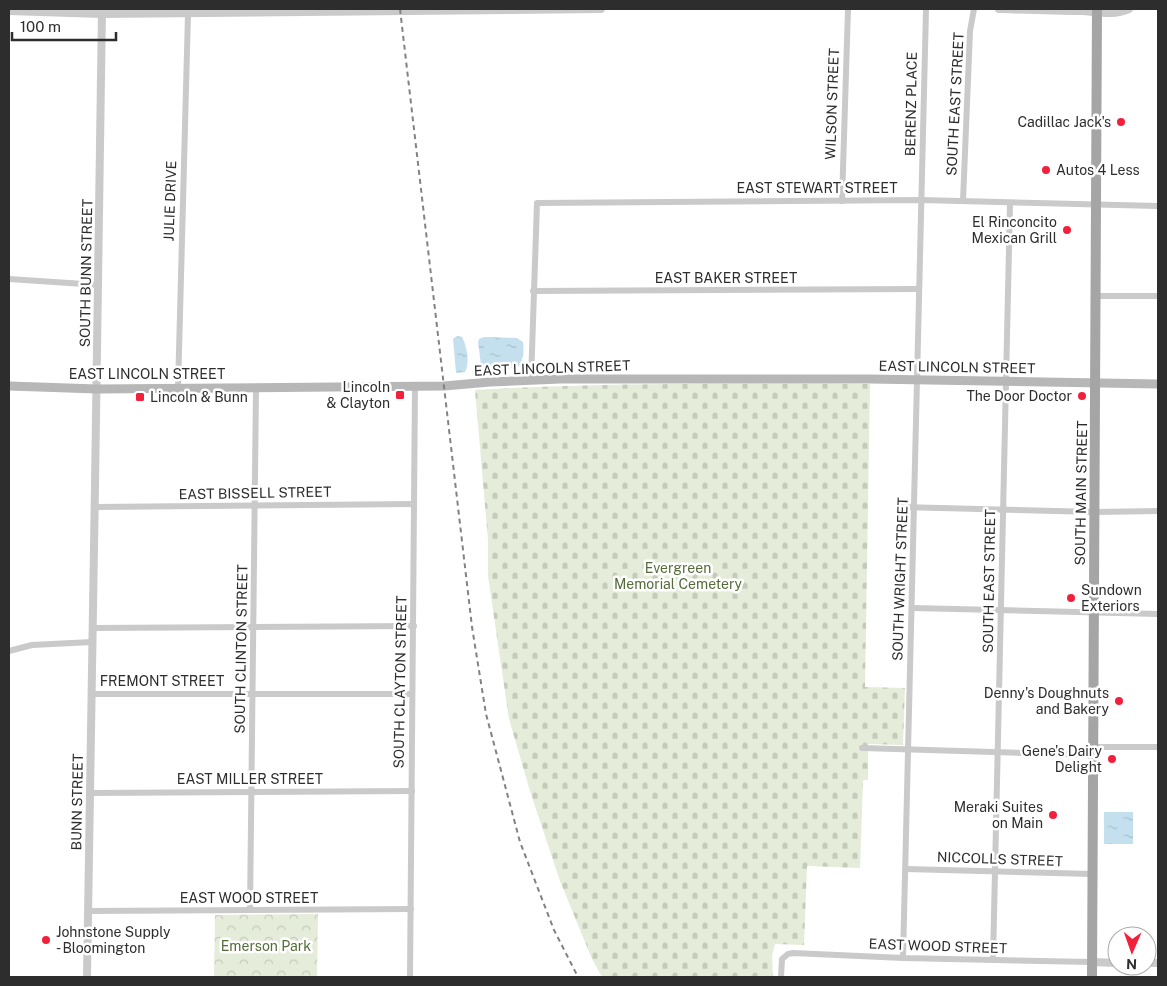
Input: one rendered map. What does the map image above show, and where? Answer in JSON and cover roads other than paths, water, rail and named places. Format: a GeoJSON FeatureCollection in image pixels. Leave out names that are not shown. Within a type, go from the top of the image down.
{"type":"FeatureCollection","features":[{"type":"Feature","properties":{"kind":"main road","name":"SOUTH MAIN STREET"},"geometry":{"type":"LineString","coordinates":[[1092,977],[1097,11]]}},
{"type":"Feature","properties":{"kind":"main road","name":"EAST LINCOLN STREET"},"geometry":{"type":"LineString","coordinates":[[9,386],[97,389],[256,388],[444,386],[531,381],[918,380],[1158,384]]}},
{"type":"Feature","properties":{"kind":"street"},"geometry":{"type":"LineString","coordinates":[[9,11],[188,14],[601,9]]}},
{"type":"Feature","properties":{"kind":"street","name":"WILSON STREET"},"geometry":{"type":"LineString","coordinates":[[842,201],[848,9]]}},
{"type":"Feature","properties":{"kind":"street","name":"BERENZ PLACE"},"geometry":{"type":"LineString","coordinates":[[921,200],[926,9]]}},
{"type":"Feature","properties":{"kind":"street","name":"SOUTH EAST STREET"},"geometry":{"type":"LineString","coordinates":[[963,201],[970,31],[974,9]]}},
{"type":"Feature","properties":{"kind":"street"},"geometry":{"type":"LineString","coordinates":[[999,9],[1116,13],[1129,9]]}},
{"type":"Feature","properties":{"kind":"street","name":"SOUTH BUNN STREET"},"geometry":{"type":"LineString","coordinates":[[92,628],[102,12]]}},
{"type":"Feature","properties":{"kind":"street","name":"JULIE DRIVE"},"geometry":{"type":"LineString","coordinates":[[178,388],[188,14]]}},
{"type":"Feature","properties":{"kind":"street","name":"EAST STEWART STREET"},"geometry":{"type":"LineString","coordinates":[[534,291],[537,203],[921,200],[1158,206]]}},
{"type":"Feature","properties":{"kind":"street","name":"SOUTH WRIGHT STREET"},"geometry":{"type":"LineString","coordinates":[[903,958],[921,200]]}},
{"type":"Feature","properties":{"kind":"street","name":"SOUTH EAST STREET"},"geometry":{"type":"LineString","coordinates":[[993,960],[1010,202]]}},
{"type":"Feature","properties":{"kind":"street"},"geometry":{"type":"LineString","coordinates":[[9,279],[99,285]]}},
{"type":"Feature","properties":{"kind":"street","name":"EAST BAKER STREET"},"geometry":{"type":"LineString","coordinates":[[534,291],[919,289]]}},
{"type":"Feature","properties":{"kind":"street"},"geometry":{"type":"LineString","coordinates":[[531,381],[534,291]]}},
{"type":"Feature","properties":{"kind":"street"},"geometry":{"type":"LineString","coordinates":[[1096,296],[1158,296]]}},
{"type":"Feature","properties":{"kind":"street","name":"SOUTH CLAYTON STREET"},"geometry":{"type":"LineString","coordinates":[[410,977],[415,386]]}},
{"type":"Feature","properties":{"kind":"street","name":"SOUTH CLINTON STREET"},"geometry":{"type":"LineString","coordinates":[[250,910],[255,627],[256,388]]}},
{"type":"Feature","properties":{"kind":"street","name":"EAST BISSELL STREET"},"geometry":{"type":"LineString","coordinates":[[95,507],[414,504]]}},
{"type":"Feature","properties":{"kind":"street"},"geometry":{"type":"LineString","coordinates":[[901,506],[1095,512],[1158,511]]}},
{"type":"Feature","properties":{"kind":"street"},"geometry":{"type":"LineString","coordinates":[[912,608],[1093,614],[1158,614]]}},
{"type":"Feature","properties":{"kind":"street"},"geometry":{"type":"LineString","coordinates":[[92,628],[414,626]]}},
{"type":"Feature","properties":{"kind":"street","name":"BUNN STREET"},"geometry":{"type":"LineString","coordinates":[[87,977],[92,628]]}},
{"type":"Feature","properties":{"kind":"street"},"geometry":{"type":"LineString","coordinates":[[9,651],[32,645],[92,642]]}},
{"type":"Feature","properties":{"kind":"street","name":"FREMONT STREET"},"geometry":{"type":"LineString","coordinates":[[92,694],[412,694]]}},
{"type":"Feature","properties":{"kind":"street"},"geometry":{"type":"LineString","coordinates":[[862,748],[998,753],[1093,751],[1158,747]]}},
{"type":"Feature","properties":{"kind":"street","name":"EAST MILLER STREET"},"geometry":{"type":"LineString","coordinates":[[90,793],[412,791]]}},
{"type":"Feature","properties":{"kind":"street","name":"NICCOLLS STREET"},"geometry":{"type":"LineString","coordinates":[[906,869],[1092,874]]}},
{"type":"Feature","properties":{"kind":"street","name":"EAST WOOD STREET"},"geometry":{"type":"LineString","coordinates":[[88,911],[411,910]]}},
{"type":"Feature","properties":{"kind":"street","name":"EAST WOOD STREET"},"geometry":{"type":"LineString","coordinates":[[781,977],[781,964],[784,956],[793,952],[903,958],[1092,962]]}},
{"type":"Feature","properties":{"kind":"street"},"geometry":{"type":"LineString","coordinates":[[1092,962],[1107,962]]}},
{"type":"Feature","properties":{"kind":"water"},"geometry":{"type":"Polygon","coordinates":[[[457,336],[462,337],[464,341],[468,359],[465,372],[456,373],[453,339],[457,336]]]}},
{"type":"Feature","properties":{"kind":"water"},"geometry":{"type":"Polygon","coordinates":[[[484,337],[517,338],[523,342],[522,360],[519,366],[505,369],[490,369],[481,365],[478,342],[479,339],[484,337]]]}},
{"type":"Feature","properties":{"kind":"water"},"geometry":{"type":"Polygon","coordinates":[[[1104,812],[1133,812],[1133,844],[1104,844],[1104,812]]]}},
{"type":"Feature","properties":{"kind":"railway"},"geometry":{"type":"LineString","coordinates":[[400,9],[472,627],[486,714],[520,842],[554,930],[578,977]]}},
{"type":"Feature","properties":{"kind":"place","name":"Cadillac Jack's"},"geometry":{"type":"Point","coordinates":[1121,122]}},
{"type":"Feature","properties":{"kind":"place","name":"Autos 4 Less"},"geometry":{"type":"Point","coordinates":[1046,170]}},
{"type":"Feature","properties":{"kind":"place","name":"El Rinconcito Mexican Grill"},"geometry":{"type":"Point","coordinates":[1067,230]}},
{"type":"Feature","properties":{"kind":"place","name":"Lincoln & Clayton"},"geometry":{"type":"Point","coordinates":[400,395]}},
{"type":"Feature","properties":{"kind":"place","name":"The Door Doctor"},"geometry":{"type":"Point","coordinates":[1082,396]}},
{"type":"Feature","properties":{"kind":"place","name":"Lincoln & Bunn"},"geometry":{"type":"Point","coordinates":[140,397]}},
{"type":"Feature","properties":{"kind":"place","name":"Sundown Exteriors"},"geometry":{"type":"Point","coordinates":[1071,598]}},
{"type":"Feature","properties":{"kind":"place","name":"Denny's Doughnuts and Bakery"},"geometry":{"type":"Point","coordinates":[1119,701]}},
{"type":"Feature","properties":{"kind":"place","name":"Gene's Dairy Delight"},"geometry":{"type":"Point","coordinates":[1112,759]}},
{"type":"Feature","properties":{"kind":"place","name":"Meraki Suites on Main"},"geometry":{"type":"Point","coordinates":[1053,815]}},
{"type":"Feature","properties":{"kind":"place","name":"Johnstone Supply - Bloomington"},"geometry":{"type":"Point","coordinates":[46,940]}},
{"type":"Feature","properties":{"kind":"park label","name":"Evergreen Memorial Cemetery"},"geometry":{"type":"Point","coordinates":[678,576]}},
{"type":"Feature","properties":{"kind":"park label","name":"Emerson Park"},"geometry":{"type":"Point","coordinates":[266,946]}}]}
